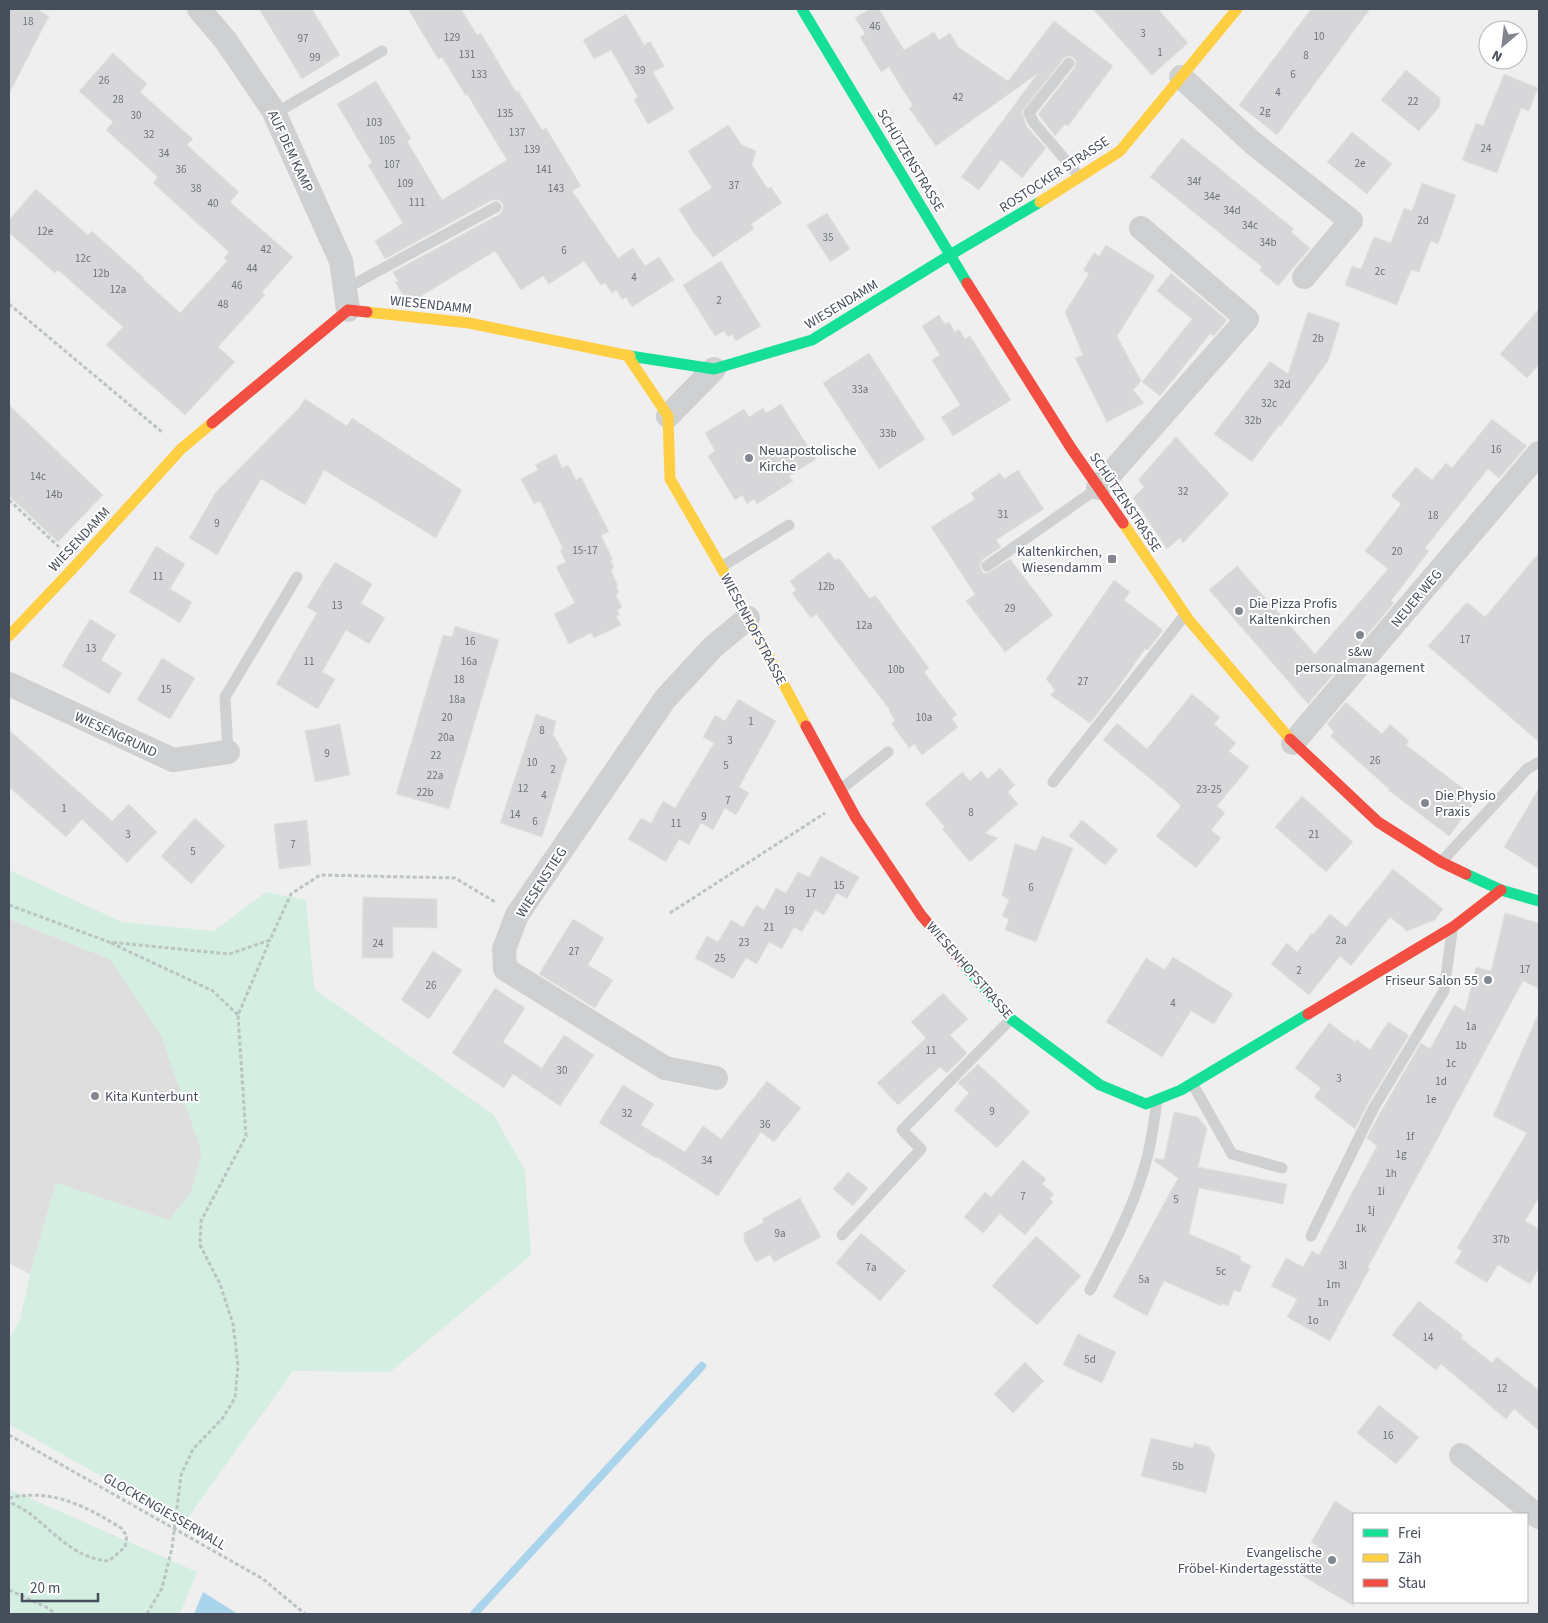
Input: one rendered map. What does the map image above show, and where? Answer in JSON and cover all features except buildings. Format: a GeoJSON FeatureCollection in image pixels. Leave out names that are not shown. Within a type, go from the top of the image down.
{"type":"FeatureCollection","features":[{"type":"Feature","properties":{"kind":"street","name":"AUF DEM KAMP"},"geometry":{"type":"LineString","coordinates":[[200,9],[226,41],[274,114],[341,262],[346,299]]}},
{"type":"Feature","properties":{"kind":"street","name":"ROSTOCKER STRASSE"},"geometry":{"type":"LineString","coordinates":[[950,255],[1061,190],[1120,151],[1237,9]]}},
{"type":"Feature","properties":{"kind":"street","name":"SCHÜTZENSTRASSE"},"geometry":{"type":"LineString","coordinates":[[805,13],[950,255],[1071,448],[1185,615],[1293,743],[1378,822],[1441,862],[1501,890],[1539,902]]}},
{"type":"Feature","properties":{"kind":"street"},"geometry":{"type":"LineString","coordinates":[[1181,77],[1254,143],[1351,221],[1304,277]]}},
{"type":"Feature","properties":{"kind":"street"},"geometry":{"type":"LineString","coordinates":[[1098,488],[1247,319],[1141,228]]}},
{"type":"Feature","properties":{"kind":"street","name":"WIESENDAMM"},"geometry":{"type":"LineString","coordinates":[[9,636],[181,449],[346,299],[627,355],[714,369],[812,340],[950,255]]}},
{"type":"Feature","properties":{"kind":"street"},"geometry":{"type":"LineString","coordinates":[[627,355],[668,416],[714,369]]}},
{"type":"Feature","properties":{"kind":"street","name":"WIESENHOFSTRASSE"},"geometry":{"type":"LineString","coordinates":[[668,416],[670,479],[721,567],[856,818],[922,915],[1011,1019],[1100,1085],[1146,1104],[1181,1090],[1453,926],[1501,890]]}},
{"type":"Feature","properties":{"kind":"street","name":"NEUER WEG"},"geometry":{"type":"LineString","coordinates":[[1293,743],[1539,453]]}},
{"type":"Feature","properties":{"kind":"street","name":"WIESENSTIEG"},"geometry":{"type":"LineString","coordinates":[[716,1078],[666,1068],[505,969],[504,949],[517,914],[665,699],[713,646],[748,618]]}},
{"type":"Feature","properties":{"kind":"street","name":"WIESENGRUND"},"geometry":{"type":"LineString","coordinates":[[9,684],[172,760],[228,752]]}},
{"type":"Feature","properties":{"kind":"street"},"geometry":{"type":"LineString","coordinates":[[1461,1455],[1539,1517]]}},
{"type":"Feature","properties":{"kind":"lane"},"geometry":{"type":"LineString","coordinates":[[805,13],[819,9]]}},
{"type":"Feature","properties":{"kind":"lane"},"geometry":{"type":"LineString","coordinates":[[274,114],[382,51]]}},
{"type":"Feature","properties":{"kind":"lane"},"geometry":{"type":"LineString","coordinates":[[1069,63],[1029,113],[1034,123],[1080,178]]}},
{"type":"Feature","properties":{"kind":"lane"},"geometry":{"type":"LineString","coordinates":[[346,299],[496,207]]}},
{"type":"Feature","properties":{"kind":"lane"},"geometry":{"type":"LineString","coordinates":[[988,566],[1098,488]]}},
{"type":"Feature","properties":{"kind":"lane"},"geometry":{"type":"LineString","coordinates":[[721,567],[789,525]]}},
{"type":"Feature","properties":{"kind":"lane"},"geometry":{"type":"LineString","coordinates":[[228,752],[225,697],[297,577]]}},
{"type":"Feature","properties":{"kind":"lane"},"geometry":{"type":"LineString","coordinates":[[1053,782],[1185,615]]}},
{"type":"Feature","properties":{"kind":"lane"},"geometry":{"type":"LineString","coordinates":[[843,794],[888,752]]}},
{"type":"Feature","properties":{"kind":"lane"},"geometry":{"type":"LineString","coordinates":[[1441,862],[1527,768],[1539,762]]}},
{"type":"Feature","properties":{"kind":"lane"},"geometry":{"type":"LineString","coordinates":[[1311,1236],[1372,1110],[1444,991],[1453,926]]}},
{"type":"Feature","properties":{"kind":"lane"},"geometry":{"type":"LineString","coordinates":[[842,1235],[921,1149],[902,1130],[1011,1019]]}},
{"type":"Feature","properties":{"kind":"lane"},"geometry":{"type":"LineString","coordinates":[[1192,1083],[1232,1154],[1282,1168]]}},
{"type":"Feature","properties":{"kind":"lane"},"geometry":{"type":"LineString","coordinates":[[1090,1290],[1114,1244],[1137,1190],[1147,1158],[1157,1099]]}},
{"type":"Feature","properties":{"kind":"path"},"geometry":{"type":"LineString","coordinates":[[9,304],[181,449]]}},
{"type":"Feature","properties":{"kind":"path"},"geometry":{"type":"LineString","coordinates":[[9,500],[77,564]]}},
{"type":"Feature","properties":{"kind":"path"},"geometry":{"type":"LineString","coordinates":[[670,913],[843,794]]}},
{"type":"Feature","properties":{"kind":"path"},"geometry":{"type":"LineString","coordinates":[[147,1614],[162,1588],[172,1548],[181,1475],[193,1448],[222,1419],[235,1398],[238,1366],[233,1324],[220,1284],[200,1245],[201,1221],[246,1136],[238,1015],[291,894],[320,875],[455,878],[517,914]]}},
{"type":"Feature","properties":{"kind":"path"},"geometry":{"type":"LineString","coordinates":[[9,905],[109,942],[213,991],[238,1015]]}},
{"type":"Feature","properties":{"kind":"path"},"geometry":{"type":"LineString","coordinates":[[109,942],[229,954],[270,940]]}},
{"type":"Feature","properties":{"kind":"path","name":"GLOCKENGIESSERWALL"},"geometry":{"type":"LineString","coordinates":[[9,1435],[263,1579],[305,1614]]}},
{"type":"Feature","properties":{"kind":"path"},"geometry":{"type":"LineString","coordinates":[[25,1494],[69,1500],[121,1528],[126,1536],[125,1547],[119,1554],[108,1561],[97,1560],[82,1554],[63,1542],[29,1513],[9,1499],[25,1494]]}},
{"type":"Feature","properties":{"kind":"path"},"geometry":{"type":"LineString","coordinates":[[9,1590],[46,1607],[56,1614]]}},
{"type":"Feature","properties":{"kind":"shaded area","name":"Kita Kunterbunt"},"geometry":{"type":"Polygon","coordinates":[[[9,919],[110,959],[163,1038],[202,1153],[191,1193],[169,1220],[56,1183],[30,1274],[9,1263],[9,919]]]}},
{"type":"Feature","properties":{"kind":"green space"},"geometry":{"type":"Polygon","coordinates":[[[9,870],[122,922],[214,931],[266,892],[306,900],[314,989],[494,1115],[525,1171],[531,1255],[390,1372],[293,1371],[184,1523],[9,1424],[9,1339],[20,1320],[30,1274],[56,1183],[169,1220],[191,1193],[202,1153],[162,1038],[110,959],[9,919],[9,870]]]}},
{"type":"Feature","properties":{"kind":"green space"},"geometry":{"type":"Polygon","coordinates":[[[9,1489],[197,1572],[180,1614],[9,1614],[9,1489]]]}},
{"type":"Feature","properties":{"kind":"water"},"geometry":{"type":"Polygon","coordinates":[[[203,1592],[238,1614],[194,1614],[203,1592]]]}},
{"type":"Feature","properties":{"kind":"waterway"},"geometry":{"type":"LineString","coordinates":[[474,1614],[702,1366]]}},
{"type":"Feature","properties":{"kind":"traffic: fast"},"geometry":{"type":"LineString","coordinates":[[802,9],[967,283]]}},
{"type":"Feature","properties":{"kind":"traffic: fast"},"geometry":{"type":"LineString","coordinates":[[630,356],[714,369],[812,340],[1040,202]]}},
{"type":"Feature","properties":{"kind":"traffic: fast"},"geometry":{"type":"LineString","coordinates":[[1466,874],[1501,890],[1539,901]]}},
{"type":"Feature","properties":{"kind":"traffic: fast"},"geometry":{"type":"LineString","coordinates":[[963,964],[1011,1019],[1100,1085],[1146,1104],[1181,1090],[1308,1014]]}},
{"type":"Feature","properties":{"kind":"traffic: slow"},"geometry":{"type":"LineString","coordinates":[[1040,202],[1120,151],[1237,9]]}},
{"type":"Feature","properties":{"kind":"traffic: slow"},"geometry":{"type":"LineString","coordinates":[[367,312],[469,323],[630,356]]}},
{"type":"Feature","properties":{"kind":"traffic: slow"},"geometry":{"type":"LineString","coordinates":[[627,355],[668,416],[670,479],[721,567],[806,726]]}},
{"type":"Feature","properties":{"kind":"traffic: slow"},"geometry":{"type":"LineString","coordinates":[[9,636],[181,449],[212,423]]}},
{"type":"Feature","properties":{"kind":"traffic: slow"},"geometry":{"type":"LineString","coordinates":[[1123,523],[1189,620],[1290,739]]}},
{"type":"Feature","properties":{"kind":"traffic: jam"},"geometry":{"type":"LineString","coordinates":[[967,283],[1071,448],[1123,523]]}},
{"type":"Feature","properties":{"kind":"traffic: jam"},"geometry":{"type":"LineString","coordinates":[[212,423],[348,310],[367,312]]}},
{"type":"Feature","properties":{"kind":"traffic: jam"},"geometry":{"type":"LineString","coordinates":[[806,726],[856,818],[921,915],[963,964]]}},
{"type":"Feature","properties":{"kind":"traffic: jam"},"geometry":{"type":"LineString","coordinates":[[1290,739],[1378,822],[1441,862],[1466,874]]}},
{"type":"Feature","properties":{"kind":"traffic: jam"},"geometry":{"type":"LineString","coordinates":[[1308,1014],[1453,927],[1501,890]]}},
{"type":"Feature","properties":{"kind":"place","name":"Neuapostolische Kirche"},"geometry":{"type":"Point","coordinates":[749,458]}},
{"type":"Feature","properties":{"kind":"place","name":"Kaltenkirchen, Wiesendamm"},"geometry":{"type":"Point","coordinates":[1112,559]}},
{"type":"Feature","properties":{"kind":"place","name":"Die Pizza Profis Kaltenkirchen"},"geometry":{"type":"Point","coordinates":[1239,611]}},
{"type":"Feature","properties":{"kind":"place","name":"s&w personalmanagement"},"geometry":{"type":"Point","coordinates":[1360,635]}},
{"type":"Feature","properties":{"kind":"place","name":"Die Physio Praxis"},"geometry":{"type":"Point","coordinates":[1425,803]}},
{"type":"Feature","properties":{"kind":"place","name":"Friseur Salon 55"},"geometry":{"type":"Point","coordinates":[1488,980]}},
{"type":"Feature","properties":{"kind":"place","name":"Kita Kunterbunt"},"geometry":{"type":"Point","coordinates":[95,1096]}},
{"type":"Feature","properties":{"kind":"place","name":"Evangelische Fröbel-Kindertagesstätte"},"geometry":{"type":"Point","coordinates":[1332,1560]}}]}
